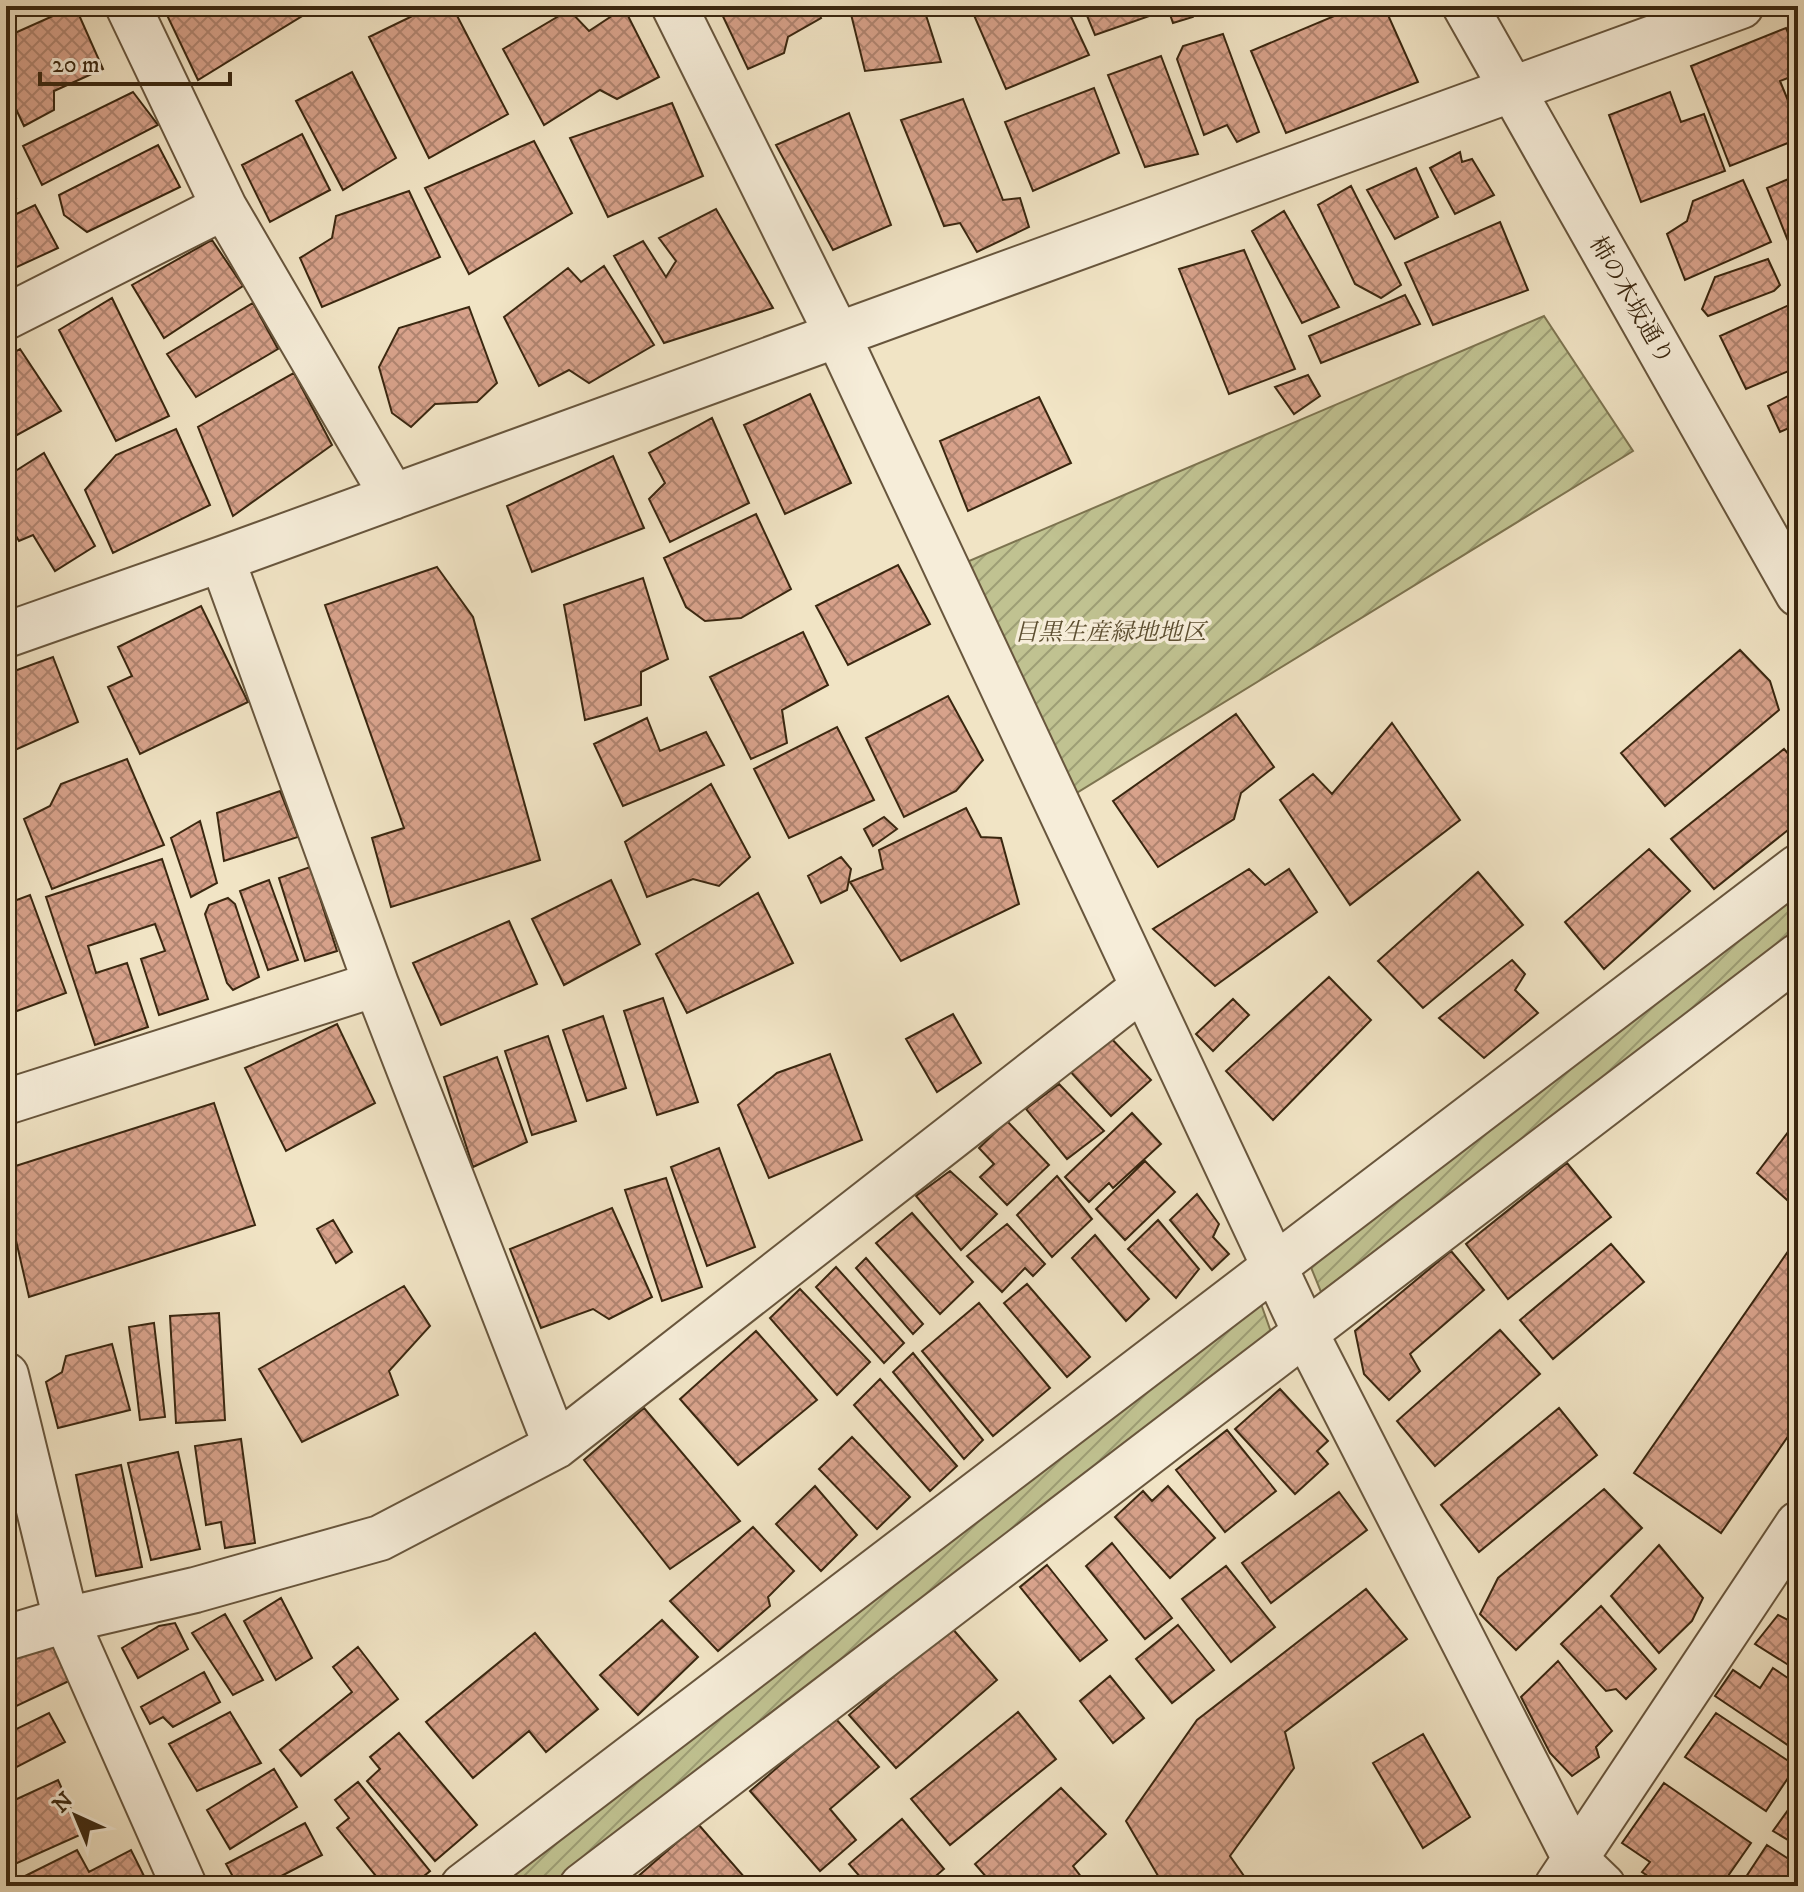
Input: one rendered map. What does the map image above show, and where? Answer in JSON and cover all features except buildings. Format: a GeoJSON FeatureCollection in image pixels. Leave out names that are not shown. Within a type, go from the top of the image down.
{"type":"FeatureCollection","features":[{"type":"Feature","properties":{"kind":"street"},"geometry":{"type":"LineString","coordinates":[[128,6],[224,207],[393,497]]}},
{"type":"Feature","properties":{"kind":"street"},"geometry":{"type":"LineString","coordinates":[[674,6],[837,334],[1273,1267],[1578,1877]]}},
{"type":"Feature","properties":{"kind":"street","name":"柿の木坂通り"},"geometry":{"type":"LineString","coordinates":[[1465,6],[1798,594]]}},
{"type":"Feature","properties":{"kind":"street"},"geometry":{"type":"LineString","coordinates":[[6,635],[1741,6]]}},
{"type":"Feature","properties":{"kind":"street"},"geometry":{"type":"LineString","coordinates":[[6,317],[224,207]]}},
{"type":"Feature","properties":{"kind":"street"},"geometry":{"type":"LineString","coordinates":[[222,559],[376,984],[556,1446]]}},
{"type":"Feature","properties":{"kind":"street"},"geometry":{"type":"LineString","coordinates":[[463,1886],[1798,867]]}},
{"type":"Feature","properties":{"kind":"street"},"geometry":{"type":"LineString","coordinates":[[582,1886],[1798,956]]}},
{"type":"Feature","properties":{"kind":"street"},"geometry":{"type":"LineString","coordinates":[[6,1102],[376,984]]}},
{"type":"Feature","properties":{"kind":"street"},"geometry":{"type":"LineString","coordinates":[[6,1638],[66,1620],[195,1590],[380,1538],[556,1446],[1142,988]]}},
{"type":"Feature","properties":{"kind":"street"},"geometry":{"type":"LineString","coordinates":[[6,1375],[66,1620],[184,1886]]}},
{"type":"Feature","properties":{"kind":"street"},"geometry":{"type":"LineString","coordinates":[[1578,1877],[1798,1524]]}},
{"type":"Feature","properties":{"kind":"green space","name":"目黒生産緑地地区"},"geometry":{"type":"Polygon","coordinates":[[[1544,316],[1633,451],[1057,805],[948,570],[1544,316]]]}},
{"type":"Feature","properties":{"kind":"green space"},"geometry":{"type":"Polygon","coordinates":[[[1798,890],[1798,931],[1321,1292],[1308,1260],[1798,890]]]}},
{"type":"Feature","properties":{"kind":"green space"},"geometry":{"type":"Polygon","coordinates":[[[1260,1301],[1271,1332],[548,1886],[499,1886],[1260,1301]]]}}]}
